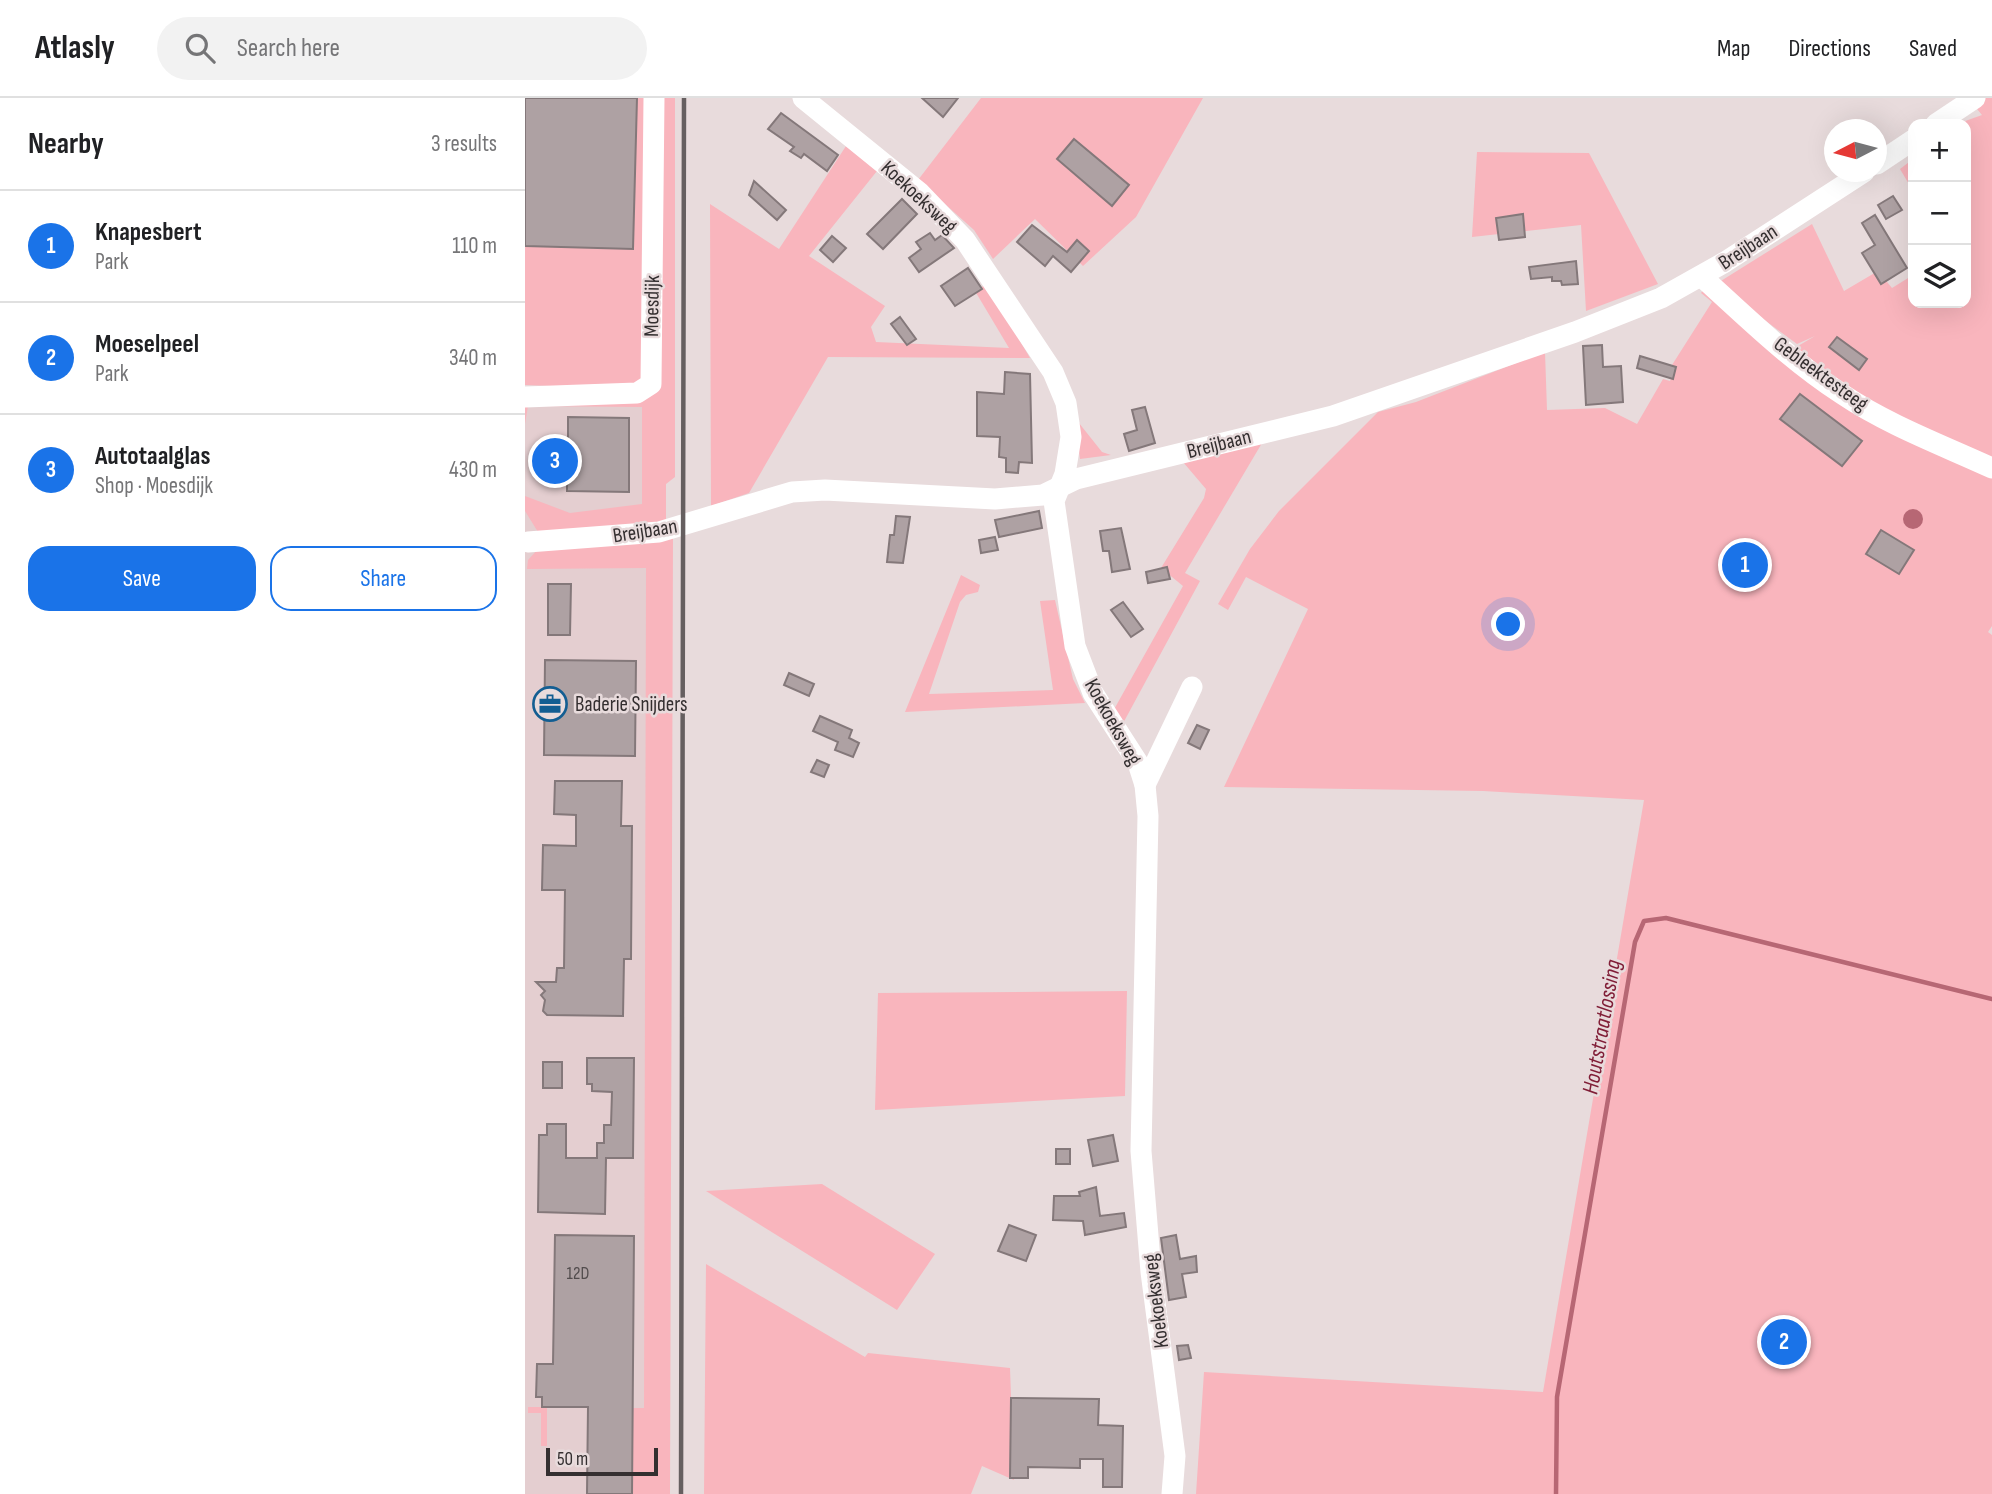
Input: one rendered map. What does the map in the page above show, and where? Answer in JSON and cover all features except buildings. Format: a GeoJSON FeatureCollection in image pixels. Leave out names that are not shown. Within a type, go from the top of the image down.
{"type":"FeatureCollection","features":[{"type":"Feature","properties":{"kind":"street","name":"Moesdijk"},"geometry":{"type":"LineString","coordinates":[[525,397],[637,393],[651,384],[655,98]]}},
{"type":"Feature","properties":{"kind":"street","name":"Koekoeksweg"},"geometry":{"type":"LineString","coordinates":[[803,98],[920,193],[965,240],[1041,354],[1066,403],[1071,437],[1065,474],[1054,501],[1075,646],[1093,693],[1137,763],[1145,785],[1148,816],[1141,1151],[1151,1272],[1175,1456],[1172,1494]]}},
{"type":"Feature","properties":{"kind":"street"},"geometry":{"type":"LineString","coordinates":[[1944,119],[1975,98]]}},
{"type":"Feature","properties":{"kind":"street"},"geometry":{"type":"LineString","coordinates":[[1985,98],[1992,107]]}},
{"type":"Feature","properties":{"kind":"street"},"geometry":{"type":"LineString","coordinates":[[1887,157],[1908,143]]}},
{"type":"Feature","properties":{"kind":"street","name":"Breijbaan"},"geometry":{"type":"LineString","coordinates":[[526,541],[659,531],[792,492],[825,490],[995,499],[1043,495],[1076,479],[1345,412],[1575,332],[1661,298],[1701,276],[1848,182]]}},
{"type":"Feature","properties":{"kind":"street","name":"Gebleektesteeg"},"geometry":{"type":"LineString","coordinates":[[1701,276],[1841,394],[1873,413],[1992,468]]}},
{"type":"Feature","properties":{"kind":"street"},"geometry":{"type":"LineString","coordinates":[[1145,785],[1192,687]]}},
{"type":"Feature","properties":{"kind":"shaded area"},"geometry":{"type":"Polygon","coordinates":[[[637,98],[650,98],[647,358],[639,384],[630,389],[525,385],[525,246],[633,249],[637,98]]]}},
{"type":"Feature","properties":{"kind":"shaded area"},"geometry":{"type":"Polygon","coordinates":[[[658,98],[675,98],[675,477],[666,484],[666,524],[538,532],[525,511],[525,496],[570,513],[642,504],[642,407],[528,406],[525,424],[525,403],[642,398],[658,98]]]}},
{"type":"Feature","properties":{"kind":"shaded area"},"geometry":{"type":"Polygon","coordinates":[[[981,98],[1203,98],[1136,217],[1083,266],[1035,219],[993,259],[974,230],[918,180],[981,98]]]}},
{"type":"Feature","properties":{"kind":"shaded area"},"geometry":{"type":"Polygon","coordinates":[[[1968,98],[1992,98],[1992,626],[1988,632],[1992,635],[1992,1494],[1196,1494],[1204,1372],[1543,1392],[1644,800],[1483,791],[1224,787],[1308,609],[1246,577],[1228,610],[1218,604],[1250,549],[1279,511],[1378,412],[1416,402],[1545,352],[1547,410],[1605,408],[1637,424],[1663,379],[1670,381],[1676,368],[1672,365],[1712,302],[1701,293],[1704,289],[1786,353],[1815,336],[1797,344],[1716,284],[1812,224],[1844,291],[1878,271],[1892,288],[1908,278],[1908,308],[1971,308],[1971,119],[1982,115],[1968,98]]]}},
{"type":"Feature","properties":{"kind":"shaded area"},"geometry":{"type":"Polygon","coordinates":[[[846,146],[877,171],[809,256],[885,306],[871,327],[876,342],[1009,348],[975,291],[987,284],[1030,358],[828,357],[749,493],[711,506],[710,204],[779,249],[846,146]]]}},
{"type":"Feature","properties":{"kind":"shaded area"},"geometry":{"type":"Polygon","coordinates":[[[1477,152],[1589,153],[1658,284],[1586,311],[1581,225],[1472,237],[1477,152]]]}},
{"type":"Feature","properties":{"kind":"shaded area"},"geometry":{"type":"Polygon","coordinates":[[[1908,163],[1908,183],[1900,169],[1908,163]]]}},
{"type":"Feature","properties":{"kind":"shaded area"},"geometry":{"type":"Polygon","coordinates":[[[658,334],[646,1494],[525,1494],[525,398],[658,334]]]}},
{"type":"Feature","properties":{"kind":"shaded area"},"geometry":{"type":"Polygon","coordinates":[[[1075,418],[1102,452],[1111,455],[1080,459],[1075,418]]]}},
{"type":"Feature","properties":{"kind":"shaded area"},"geometry":{"type":"Polygon","coordinates":[[[1262,443],[1185,573],[1200,581],[1121,727],[1112,713],[1183,586],[1161,568],[1204,498],[1206,489],[1183,462],[1262,443]]]}},
{"type":"Feature","properties":{"kind":"shaded area"},"geometry":{"type":"Polygon","coordinates":[[[1913,509],[1920,512],[1923,519],[1920,526],[1913,529],[1906,526],[1903,519],[1906,512],[1913,509]]]}},
{"type":"Feature","properties":{"kind":"shaded area"},"geometry":{"type":"Polygon","coordinates":[[[673,535],[670,1494],[632,1494],[633,1408],[644,1408],[646,568],[527,569],[528,560],[539,548],[673,535]]]}},
{"type":"Feature","properties":{"kind":"shaded area"},"geometry":{"type":"Polygon","coordinates":[[[961,575],[980,585],[978,592],[966,595],[960,602],[929,694],[1053,690],[1040,601],[1055,600],[1073,679],[1085,703],[905,712],[961,575]]]}},
{"type":"Feature","properties":{"kind":"shaded area"},"geometry":{"type":"Polygon","coordinates":[[[1127,991],[1125,1096],[875,1110],[878,993],[1127,991]]]}},
{"type":"Feature","properties":{"kind":"shaded area"},"geometry":{"type":"Polygon","coordinates":[[[822,1184],[935,1254],[897,1310],[706,1191],[822,1184]]]}},
{"type":"Feature","properties":{"kind":"shaded area"},"geometry":{"type":"Polygon","coordinates":[[[706,1264],[865,1357],[868,1353],[1010,1368],[1014,1480],[982,1466],[971,1494],[704,1494],[706,1264]]]}},
{"type":"Feature","properties":{"kind":"shaded area"},"geometry":{"type":"Polygon","coordinates":[[[528,1407],[547,1407],[547,1446],[541,1446],[541,1413],[528,1413],[528,1407]]]}},
{"type":"Feature","properties":{"kind":"waterway","name":"Houtstraatlossing"},"geometry":{"type":"LineString","coordinates":[[1556,1494],[1557,1397],[1635,942],[1644,921],[1666,918],[1992,999]]}},
{"type":"Feature","properties":{"kind":"railway"},"geometry":{"type":"LineString","coordinates":[[681,1494],[684,98]]}},
{"type":"Feature","properties":{"kind":"place","name":"Autotaalglas"},"geometry":{"type":"Point","coordinates":[555,461]}},
{"type":"Feature","properties":{"kind":"place","name":"Knapesbert"},"geometry":{"type":"Point","coordinates":[1745,565]}},
{"type":"Feature","properties":{"kind":"place","name":"Baderie Snijders"},"geometry":{"type":"Point","coordinates":[550,704]}},
{"type":"Feature","properties":{"kind":"place","name":"Moeselpeel"},"geometry":{"type":"Point","coordinates":[1784,1342]}}]}
